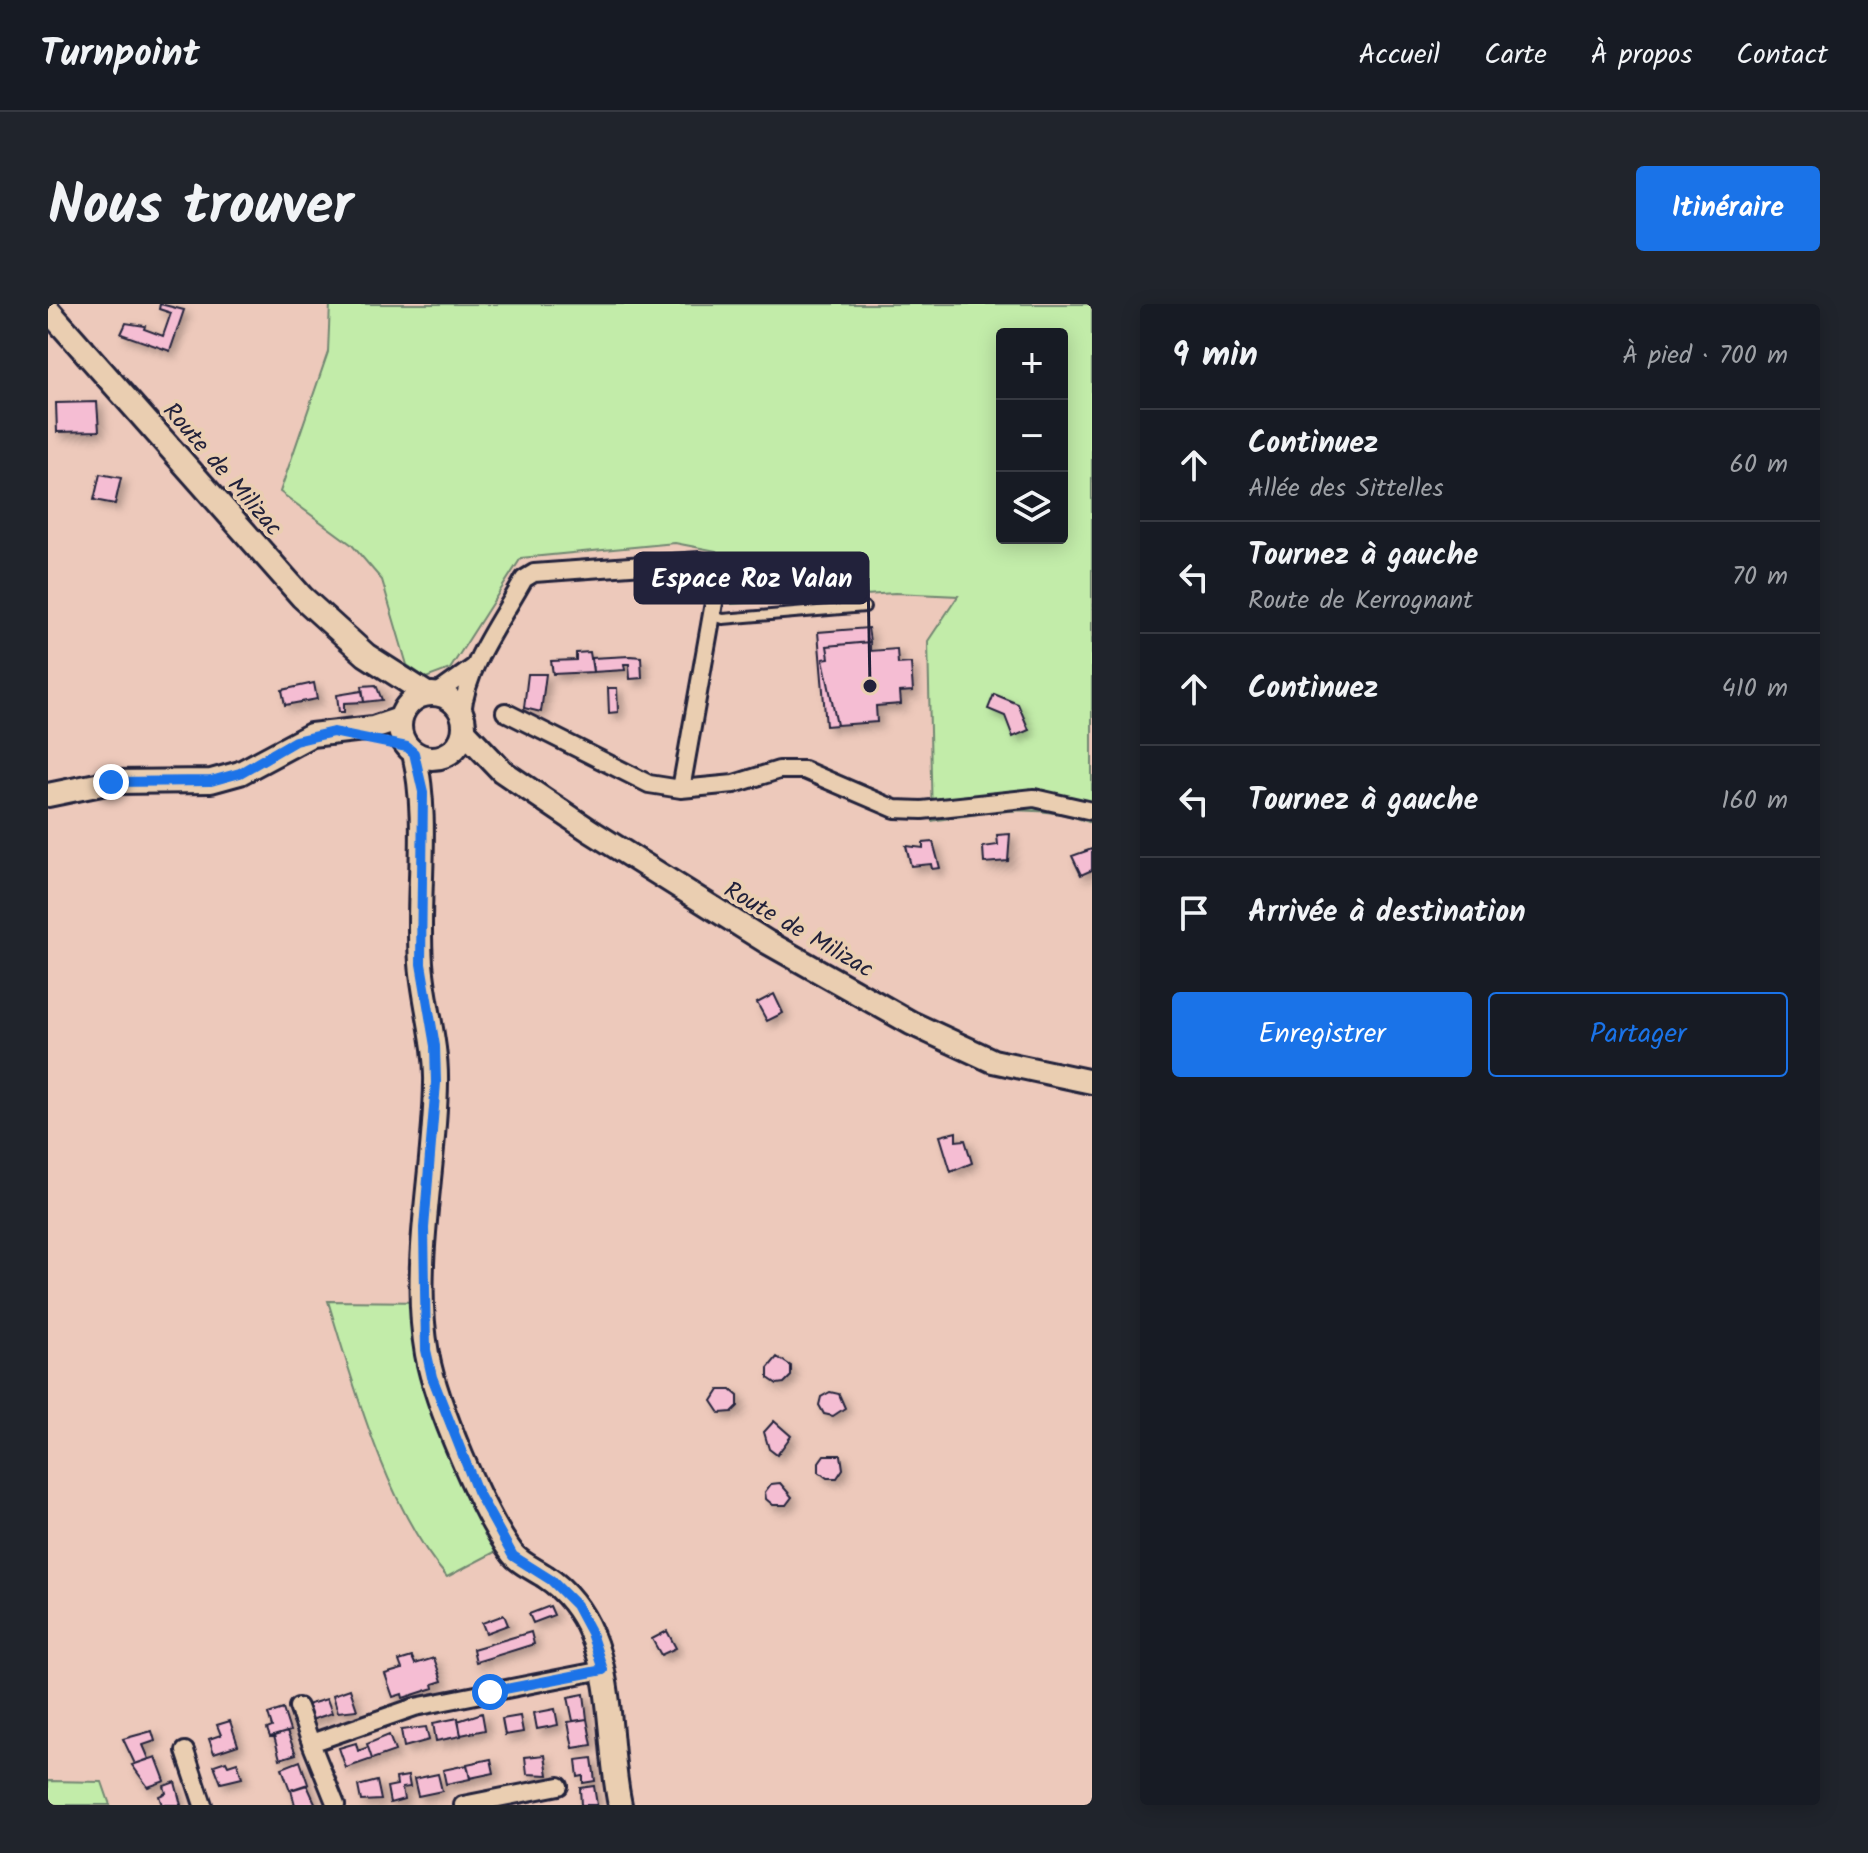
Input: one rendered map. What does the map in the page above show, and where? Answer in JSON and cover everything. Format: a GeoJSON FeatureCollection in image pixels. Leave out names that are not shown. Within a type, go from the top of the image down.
{"type":"FeatureCollection","features":[{"type":"Feature","properties":{"kind":"street","name":"Route de Milizac"},"geometry":{"type":"LineString","coordinates":[[48,310],[302,597],[366,655],[392,690],[401,716]]}},
{"type":"Feature","properties":{"kind":"street"},"geometry":{"type":"LineString","coordinates":[[423,792],[447,755],[463,722],[464,693],[475,666],[524,579],[542,570],[699,561],[716,572],[681,789]]}},
{"type":"Feature","properties":{"kind":"street","name":"Route de Milizac"},"geometry":{"type":"LineString","coordinates":[[366,655],[432,694]]}},
{"type":"Feature","properties":{"kind":"street"},"geometry":{"type":"LineString","coordinates":[[48,795],[111,782],[211,781],[240,773],[295,741],[333,732],[373,728],[401,716],[409,701],[432,694],[475,666]]}},
{"type":"Feature","properties":{"kind":"street"},"geometry":{"type":"LineString","coordinates":[[432,694],[452,700],[463,722]]}},
{"type":"Feature","properties":{"kind":"street"},"geometry":{"type":"LineString","coordinates":[[505,712],[649,784],[681,789],[734,784],[779,770],[804,770],[895,809],[922,810],[1034,798],[1092,811]]}},
{"type":"Feature","properties":{"kind":"street"},"geometry":{"type":"LineString","coordinates":[[401,716],[423,792],[421,964],[435,1046],[436,1083],[424,1228],[426,1350],[432,1377],[477,1491],[513,1556],[551,1580],[576,1605],[591,1633],[603,1670],[620,1805]]}},
{"type":"Feature","properties":{"kind":"street","name":"Route de Milizac"},"geometry":{"type":"LineString","coordinates":[[463,722],[502,771]]}},
{"type":"Feature","properties":{"kind":"street"},"geometry":{"type":"LineString","coordinates":[[333,732],[410,750],[424,757],[447,755]]}},
{"type":"Feature","properties":{"kind":"street","name":"Route de Milizac"},"geometry":{"type":"LineString","coordinates":[[447,755],[502,771],[695,899],[911,1023],[993,1061],[1092,1082]]}},
{"type":"Feature","properties":{"kind":"street"},"geometry":{"type":"LineString","coordinates":[[311,1743],[415,1707],[603,1670]]}},
{"type":"Feature","properties":{"kind":"street"},"geometry":{"type":"LineString","coordinates":[[298,1707],[336,1805]]}},
{"type":"Feature","properties":{"kind":"street"},"geometry":{"type":"LineString","coordinates":[[185,1751],[203,1805]]}},
{"type":"Feature","properties":{"kind":"street"},"geometry":{"type":"LineString","coordinates":[[463,1805],[559,1786]]}},
{"type":"Feature","properties":{"kind":"lane"},"geometry":{"type":"LineString","coordinates":[[711,615],[723,619],[865,607]]}},
{"type":"Feature","properties":{"kind":"green space"},"geometry":{"type":"Polygon","coordinates":[[[330,304],[1092,304],[1092,823],[1032,811],[993,812],[932,821],[928,641],[958,596],[895,593],[732,604],[731,574],[716,551],[675,543],[521,558],[450,669],[426,678],[407,665],[382,580],[352,545],[280,492],[328,352],[330,304]]]}},
{"type":"Feature","properties":{"kind":"green space"},"geometry":{"type":"Polygon","coordinates":[[[328,1301],[430,1302],[434,1333],[450,1395],[486,1485],[514,1542],[447,1577],[407,1518],[390,1483],[328,1301]]]}},
{"type":"Feature","properties":{"kind":"green space"},"geometry":{"type":"Polygon","coordinates":[[[48,1781],[102,1782],[110,1805],[48,1805],[48,1781]]]}},
{"type":"Feature","properties":{"kind":"building"},"geometry":{"type":"Polygon","coordinates":[[[160,304],[184,310],[170,351],[121,334],[126,323],[145,326],[144,329],[163,336],[171,313],[159,309],[160,304]]]}},
{"type":"Feature","properties":{"kind":"building"},"geometry":{"type":"Polygon","coordinates":[[[97,402],[99,431],[57,432],[56,403],[97,402]]]}},
{"type":"Feature","properties":{"kind":"building"},"geometry":{"type":"Polygon","coordinates":[[[100,474],[121,478],[115,504],[94,500],[100,474]]]}},
{"type":"Feature","properties":{"kind":"building"},"geometry":{"type":"Polygon","coordinates":[[[868,628],[870,642],[827,646],[829,658],[823,659],[837,725],[826,726],[818,632],[868,628]]]}},
{"type":"Feature","properties":{"kind":"building"},"geometry":{"type":"Polygon","coordinates":[[[870,642],[870,651],[897,649],[898,664],[911,663],[913,691],[900,692],[901,704],[876,706],[877,722],[837,725],[823,659],[829,658],[827,646],[870,642]]]}},
{"type":"Feature","properties":{"kind":"building"},"geometry":{"type":"Polygon","coordinates":[[[590,652],[593,672],[553,674],[551,661],[576,660],[576,653],[590,652]]]}},
{"type":"Feature","properties":{"kind":"building"},"geometry":{"type":"Polygon","coordinates":[[[641,657],[642,678],[630,679],[629,664],[624,664],[625,670],[593,672],[592,658],[641,657]]]}},
{"type":"Feature","properties":{"kind":"building"},"geometry":{"type":"Polygon","coordinates":[[[528,674],[546,674],[541,712],[524,708],[528,674]]]}},
{"type":"Feature","properties":{"kind":"building"},"geometry":{"type":"Polygon","coordinates":[[[314,683],[317,699],[285,705],[282,690],[314,683]]]}},
{"type":"Feature","properties":{"kind":"building"},"geometry":{"type":"Polygon","coordinates":[[[376,685],[382,700],[364,702],[362,686],[376,685]]]}},
{"type":"Feature","properties":{"kind":"building"},"geometry":{"type":"Polygon","coordinates":[[[608,688],[617,688],[618,712],[609,713],[608,688]]]}},
{"type":"Feature","properties":{"kind":"building"},"geometry":{"type":"Polygon","coordinates":[[[362,691],[364,702],[344,703],[344,712],[339,712],[337,695],[362,691]]]}},
{"type":"Feature","properties":{"kind":"building"},"geometry":{"type":"Polygon","coordinates":[[[994,694],[1018,704],[1029,730],[1013,737],[1005,716],[988,709],[994,694]]]}},
{"type":"Feature","properties":{"kind":"building"},"geometry":{"type":"Polygon","coordinates":[[[1010,834],[1008,861],[984,863],[983,847],[998,845],[997,835],[1010,834]]]}},
{"type":"Feature","properties":{"kind":"building"},"geometry":{"type":"Polygon","coordinates":[[[933,842],[940,868],[932,869],[931,864],[911,866],[906,846],[923,848],[923,843],[933,842]]]}},
{"type":"Feature","properties":{"kind":"building"},"geometry":{"type":"Polygon","coordinates":[[[1092,849],[1092,870],[1081,875],[1072,856],[1092,849]]]}},
{"type":"Feature","properties":{"kind":"building"},"geometry":{"type":"Polygon","coordinates":[[[774,994],[783,1013],[767,1021],[757,1003],[774,994]]]}},
{"type":"Feature","properties":{"kind":"building"},"geometry":{"type":"Polygon","coordinates":[[[956,1132],[956,1141],[965,1140],[972,1163],[951,1172],[940,1136],[956,1132]]]}},
{"type":"Feature","properties":{"kind":"building"},"geometry":{"type":"Polygon","coordinates":[[[777,1357],[791,1366],[791,1376],[784,1383],[777,1384],[768,1378],[768,1368],[777,1357]]]}},
{"type":"Feature","properties":{"kind":"building"},"geometry":{"type":"Polygon","coordinates":[[[719,1390],[731,1390],[738,1396],[738,1406],[732,1412],[720,1413],[712,1401],[719,1390]]]}},
{"type":"Feature","properties":{"kind":"building"},"geometry":{"type":"Polygon","coordinates":[[[830,1392],[839,1394],[845,1408],[833,1416],[824,1414],[819,1405],[821,1397],[830,1392]]]}},
{"type":"Feature","properties":{"kind":"building"},"geometry":{"type":"Polygon","coordinates":[[[774,1421],[791,1436],[777,1455],[769,1449],[764,1432],[774,1421]]]}},
{"type":"Feature","properties":{"kind":"building"},"geometry":{"type":"Polygon","coordinates":[[[824,1455],[841,1455],[843,1469],[837,1478],[827,1478],[819,1472],[819,1462],[824,1455]]]}},
{"type":"Feature","properties":{"kind":"building"},"geometry":{"type":"Polygon","coordinates":[[[780,1483],[792,1497],[786,1505],[773,1505],[766,1499],[765,1492],[771,1484],[780,1483]]]}},
{"type":"Feature","properties":{"kind":"building"},"geometry":{"type":"Polygon","coordinates":[[[550,1606],[554,1615],[533,1623],[529,1614],[550,1606]]]}},
{"type":"Feature","properties":{"kind":"building"},"geometry":{"type":"Polygon","coordinates":[[[504,1615],[508,1625],[486,1633],[482,1623],[504,1615]]]}},
{"type":"Feature","properties":{"kind":"building"},"geometry":{"type":"Polygon","coordinates":[[[667,1631],[676,1648],[661,1655],[652,1639],[667,1631]]]}},
{"type":"Feature","properties":{"kind":"building"},"geometry":{"type":"Polygon","coordinates":[[[531,1632],[534,1644],[476,1662],[473,1649],[531,1632]]]}},
{"type":"Feature","properties":{"kind":"building"},"geometry":{"type":"Polygon","coordinates":[[[412,1657],[415,1664],[434,1658],[442,1681],[433,1684],[434,1688],[403,1698],[402,1694],[393,1697],[385,1674],[402,1669],[399,1661],[412,1657]]]}},
{"type":"Feature","properties":{"kind":"building"},"geometry":{"type":"Polygon","coordinates":[[[350,1689],[357,1710],[338,1712],[333,1695],[350,1689]]]}},
{"type":"Feature","properties":{"kind":"building"},"geometry":{"type":"Polygon","coordinates":[[[584,1694],[587,1719],[573,1721],[568,1697],[584,1694]]]}},
{"type":"Feature","properties":{"kind":"building"},"geometry":{"type":"Polygon","coordinates":[[[327,1699],[332,1713],[308,1721],[303,1706],[327,1699]]]}},
{"type":"Feature","properties":{"kind":"building"},"geometry":{"type":"Polygon","coordinates":[[[283,1709],[290,1731],[270,1737],[267,1729],[272,1727],[268,1714],[283,1709]]]}},
{"type":"Feature","properties":{"kind":"building"},"geometry":{"type":"Polygon","coordinates":[[[555,1709],[558,1725],[537,1729],[534,1713],[555,1709]]]}},
{"type":"Feature","properties":{"kind":"building"},"geometry":{"type":"Polygon","coordinates":[[[482,1713],[485,1730],[461,1735],[458,1721],[482,1713]]]}},
{"type":"Feature","properties":{"kind":"building"},"geometry":{"type":"Polygon","coordinates":[[[520,1716],[523,1732],[505,1735],[502,1719],[520,1716]]]}},
{"type":"Feature","properties":{"kind":"building"},"geometry":{"type":"Polygon","coordinates":[[[458,1718],[461,1736],[436,1741],[433,1723],[458,1718]]]}},
{"type":"Feature","properties":{"kind":"building"},"geometry":{"type":"Polygon","coordinates":[[[587,1719],[592,1745],[573,1748],[568,1722],[587,1719]]]}},
{"type":"Feature","properties":{"kind":"building"},"geometry":{"type":"Polygon","coordinates":[[[230,1721],[238,1745],[214,1753],[209,1739],[221,1735],[217,1725],[230,1721]]]}},
{"type":"Feature","properties":{"kind":"building"},"geometry":{"type":"Polygon","coordinates":[[[426,1727],[429,1740],[404,1747],[401,1730],[426,1727]]]}},
{"type":"Feature","properties":{"kind":"building"},"geometry":{"type":"Polygon","coordinates":[[[152,1731],[155,1741],[143,1745],[149,1759],[135,1764],[123,1739],[152,1731]]]}},
{"type":"Feature","properties":{"kind":"building"},"geometry":{"type":"Polygon","coordinates":[[[287,1732],[296,1754],[280,1759],[274,1736],[287,1732]]]}},
{"type":"Feature","properties":{"kind":"building"},"geometry":{"type":"Polygon","coordinates":[[[389,1735],[395,1751],[372,1759],[367,1744],[389,1735]]]}},
{"type":"Feature","properties":{"kind":"building"},"geometry":{"type":"Polygon","coordinates":[[[356,1743],[358,1751],[368,1747],[372,1759],[346,1768],[339,1748],[356,1743]]]}},
{"type":"Feature","properties":{"kind":"building"},"geometry":{"type":"Polygon","coordinates":[[[545,1755],[548,1775],[527,1774],[525,1757],[545,1755]]]}},
{"type":"Feature","properties":{"kind":"building"},"geometry":{"type":"Polygon","coordinates":[[[156,1757],[165,1781],[148,1787],[132,1765],[156,1757]]]}},
{"type":"Feature","properties":{"kind":"building"},"geometry":{"type":"Polygon","coordinates":[[[592,1758],[595,1781],[583,1783],[583,1776],[578,1777],[576,1760],[592,1758]]]}},
{"type":"Feature","properties":{"kind":"building"},"geometry":{"type":"Polygon","coordinates":[[[491,1759],[494,1773],[470,1778],[467,1764],[491,1759]]]}},
{"type":"Feature","properties":{"kind":"building"},"geometry":{"type":"Polygon","coordinates":[[[226,1761],[228,1765],[237,1762],[242,1778],[221,1783],[214,1765],[226,1761]]]}},
{"type":"Feature","properties":{"kind":"building"},"geometry":{"type":"Polygon","coordinates":[[[300,1761],[308,1784],[290,1790],[282,1768],[300,1761]]]}},
{"type":"Feature","properties":{"kind":"building"},"geometry":{"type":"Polygon","coordinates":[[[467,1765],[470,1779],[446,1784],[443,1770],[467,1765]]]}},
{"type":"Feature","properties":{"kind":"building"},"geometry":{"type":"Polygon","coordinates":[[[438,1774],[442,1791],[418,1796],[414,1779],[438,1774]]]}},
{"type":"Feature","properties":{"kind":"building"},"geometry":{"type":"Polygon","coordinates":[[[408,1776],[410,1787],[402,1788],[404,1799],[390,1803],[387,1787],[397,1785],[396,1778],[408,1776]]]}},
{"type":"Feature","properties":{"kind":"building"},"geometry":{"type":"Polygon","coordinates":[[[377,1781],[381,1800],[361,1801],[358,1786],[377,1781]]]}},
{"type":"Feature","properties":{"kind":"building"},"geometry":{"type":"Polygon","coordinates":[[[175,1782],[181,1805],[162,1805],[159,1796],[166,1793],[164,1786],[175,1782]]]}},
{"type":"Feature","properties":{"kind":"building"},"geometry":{"type":"Polygon","coordinates":[[[307,1785],[316,1805],[295,1805],[291,1790],[307,1785]]]}},
{"type":"Feature","properties":{"kind":"building"},"geometry":{"type":"Polygon","coordinates":[[[594,1786],[597,1805],[581,1805],[580,1788],[594,1786]]]}},
{"type":"Feature","properties":{"kind":"place","name":"Espace Roz Valan"},"geometry":{"type":"Point","coordinates":[870,686]}},
{"type":"Feature","properties":{"kind":"route"},"geometry":{"type":"LineString","coordinates":[[111,782],[211,781],[240,773],[295,741],[333,732],[407,747],[414,753],[423,792],[421,964],[435,1046],[436,1083],[424,1228],[426,1350],[432,1377],[477,1491],[513,1556],[551,1580],[576,1605],[591,1633],[603,1670],[490,1692]]}}]}
